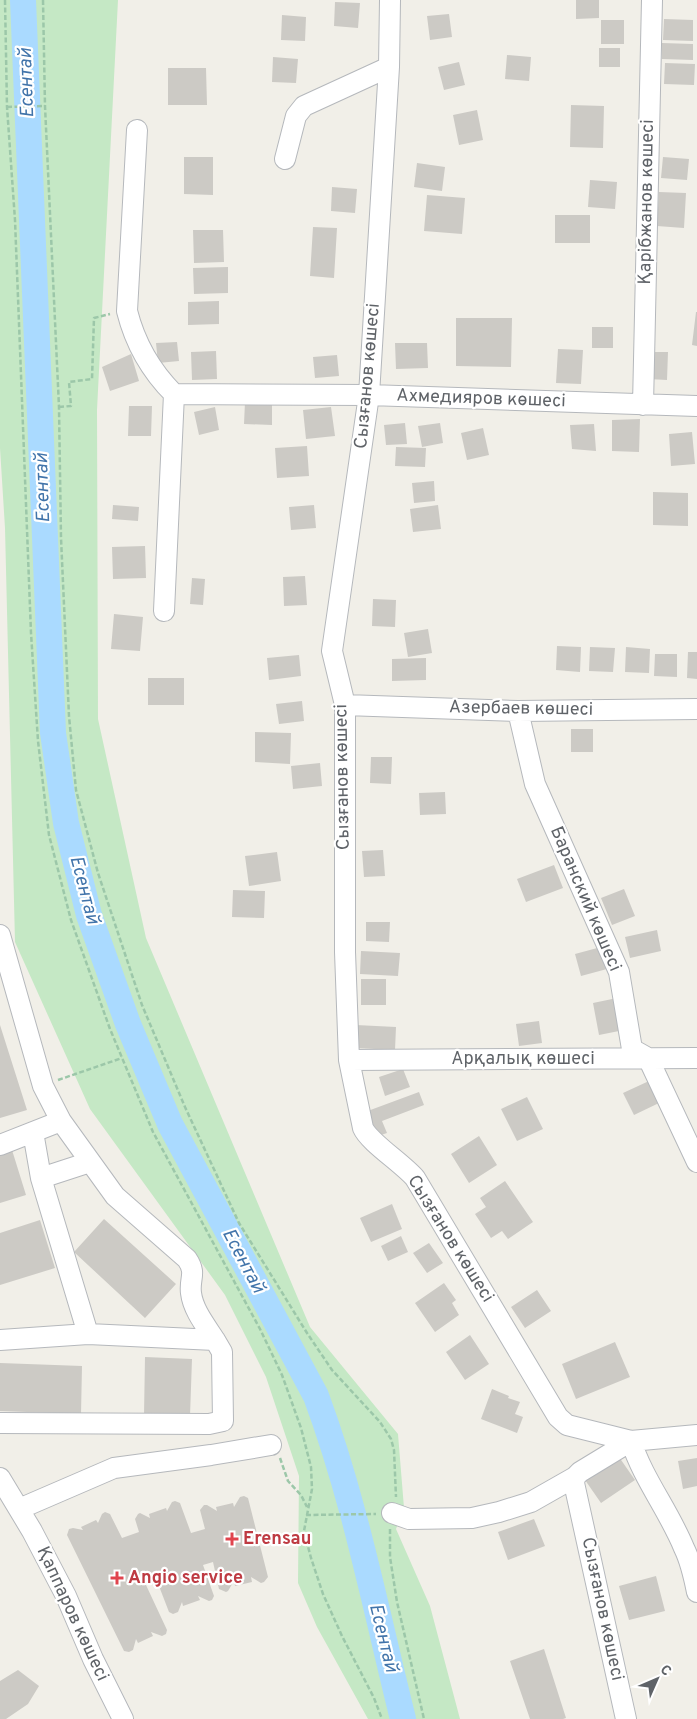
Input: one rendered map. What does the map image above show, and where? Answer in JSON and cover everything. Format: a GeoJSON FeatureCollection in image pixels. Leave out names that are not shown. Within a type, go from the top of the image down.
{"type":"FeatureCollection","features":[{"type":"Feature","properties":{"kind":"street","name":"Сызғанов көшесі"},"geometry":{"type":"LineString","coordinates":[[390,0],[389,67],[369,396],[332,651],[345,705],[344,952],[349,1060],[365,1132],[408,1169],[415,1178],[558,1417],[567,1425],[631,1441]]}},
{"type":"Feature","properties":{"kind":"street","name":"Қарібжанов көшесі"},"geometry":{"type":"LineString","coordinates":[[643,405],[652,0]]}},
{"type":"Feature","properties":{"kind":"street"},"geometry":{"type":"LineString","coordinates":[[285,159],[296,116],[304,106],[389,67]]}},
{"type":"Feature","properties":{"kind":"street"},"geometry":{"type":"LineString","coordinates":[[137,130],[127,310],[135,338],[143,353],[153,370],[174,394],[164,611]]}},
{"type":"Feature","properties":{"kind":"street","name":"Ахмедияров көшесі"},"geometry":{"type":"LineString","coordinates":[[174,394],[369,396],[697,406]]}},
{"type":"Feature","properties":{"kind":"street","name":"Азербаев көшесі"},"geometry":{"type":"LineString","coordinates":[[345,705],[518,711],[697,709]]}},
{"type":"Feature","properties":{"kind":"street","name":"Баранский көшесі"},"geometry":{"type":"LineString","coordinates":[[518,711],[535,784],[619,972],[632,1049],[648,1058],[697,1162]]}},
{"type":"Feature","properties":{"kind":"street"},"geometry":{"type":"LineString","coordinates":[[0,935],[43,1086],[61,1121],[115,1196],[187,1259],[193,1268],[191,1292],[194,1304],[222,1352],[223,1421],[208,1424],[0,1423]]}},
{"type":"Feature","properties":{"kind":"street","name":"Арқалық көшесі"},"geometry":{"type":"LineString","coordinates":[[349,1060],[697,1058]]}},
{"type":"Feature","properties":{"kind":"street"},"geometry":{"type":"LineString","coordinates":[[0,1144],[61,1121]]}},
{"type":"Feature","properties":{"kind":"street"},"geometry":{"type":"LineString","coordinates":[[33,1132],[41,1178],[88,1334]]}},
{"type":"Feature","properties":{"kind":"street"},"geometry":{"type":"LineString","coordinates":[[41,1178],[90,1162]]}},
{"type":"Feature","properties":{"kind":"street"},"geometry":{"type":"LineString","coordinates":[[0,1340],[88,1334],[214,1340]]}},
{"type":"Feature","properties":{"kind":"street"},"geometry":{"type":"LineString","coordinates":[[383,1514],[409,1519],[472,1518],[499,1512],[530,1502],[575,1477],[580,1472],[631,1441],[697,1435]]}},
{"type":"Feature","properties":{"kind":"street"},"geometry":{"type":"LineString","coordinates":[[631,1441],[637,1459],[684,1547],[694,1574],[697,1592]]}},
{"type":"Feature","properties":{"kind":"street"},"geometry":{"type":"LineString","coordinates":[[19,1509],[114,1468],[211,1455],[271,1444]]}},
{"type":"Feature","properties":{"kind":"street","name":"Сызғанов көшесі"},"geometry":{"type":"LineString","coordinates":[[575,1477],[574,1483],[626,1719]]}},
{"type":"Feature","properties":{"kind":"street","name":"Қаппаров көшесі"},"geometry":{"type":"LineString","coordinates":[[0,1478],[32,1531],[66,1596],[93,1659],[123,1719]]}},
{"type":"Feature","properties":{"kind":"street","name":"Қаппаров көшесі"},"geometry":{"type":"LineString","coordinates":[[0,1496],[19,1509]]}},
{"type":"Feature","properties":{"kind":"path"},"geometry":{"type":"LineString","coordinates":[[5,0],[7,107],[15,220],[31,633],[38,741],[49,835],[72,920],[122,1058],[153,1132],[260,1329],[282,1375],[301,1428],[311,1467],[312,1489],[304,1531],[323,1594],[374,1698],[382,1719]]}},
{"type":"Feature","properties":{"kind":"path"},"geometry":{"type":"LineString","coordinates":[[43,0],[45,106],[59,407],[60,538],[69,716],[76,790],[98,873],[142,1005],[185,1108],[240,1223],[307,1333],[332,1370],[380,1422],[391,1439],[394,1450],[397,1504],[383,1514],[306,1515]]}},
{"type":"Feature","properties":{"kind":"path"},"geometry":{"type":"LineString","coordinates":[[7,107],[45,106]]}},
{"type":"Feature","properties":{"kind":"path"},"geometry":{"type":"LineString","coordinates":[[59,407],[71,406],[69,382],[92,379],[94,318],[127,310]]}},
{"type":"Feature","properties":{"kind":"path"},"geometry":{"type":"LineString","coordinates":[[43,1086],[55,1080],[122,1058]]}},
{"type":"Feature","properties":{"kind":"path"},"geometry":{"type":"LineString","coordinates":[[271,1444],[280,1457],[288,1481],[301,1495],[308,1507]]}},
{"type":"Feature","properties":{"kind":"path"},"geometry":{"type":"LineString","coordinates":[[383,1514],[389,1531],[390,1557],[397,1602],[424,1719]]}},
{"type":"Feature","properties":{"kind":"green space"},"geometry":{"type":"Polygon","coordinates":[[[0,0],[118,0],[97,410],[98,719],[146,938],[310,1327],[398,1434],[404,1508],[396,1529],[430,1606],[460,1719],[368,1719],[317,1627],[298,1583],[299,1476],[266,1377],[225,1295],[90,1109],[15,942],[5,528],[0,448],[0,0]]]}},
{"type":"Feature","properties":{"kind":"building"},"geometry":{"type":"Polygon","coordinates":[[[576,0],[599,0],[599,18],[576,19],[576,0]]]}},
{"type":"Feature","properties":{"kind":"building"},"geometry":{"type":"Polygon","coordinates":[[[335,2],[360,3],[358,28],[334,26],[335,2]]]}},
{"type":"Feature","properties":{"kind":"building"},"geometry":{"type":"Polygon","coordinates":[[[449,14],[452,37],[430,40],[427,16],[449,14]]]}},
{"type":"Feature","properties":{"kind":"building"},"geometry":{"type":"Polygon","coordinates":[[[282,15],[306,17],[305,41],[281,40],[282,15]]]}},
{"type":"Feature","properties":{"kind":"building"},"geometry":{"type":"Polygon","coordinates":[[[664,19],[693,20],[693,41],[663,40],[664,19]]]}},
{"type":"Feature","properties":{"kind":"building"},"geometry":{"type":"Polygon","coordinates":[[[601,20],[624,20],[624,44],[601,44],[601,20]]]}},
{"type":"Feature","properties":{"kind":"building"},"geometry":{"type":"Polygon","coordinates":[[[662,43],[693,44],[693,60],[662,59],[662,43]]]}},
{"type":"Feature","properties":{"kind":"building"},"geometry":{"type":"Polygon","coordinates":[[[599,48],[620,48],[620,67],[599,67],[599,48]]]}},
{"type":"Feature","properties":{"kind":"building"},"geometry":{"type":"Polygon","coordinates":[[[507,55],[531,57],[529,81],[505,79],[507,55]]]}},
{"type":"Feature","properties":{"kind":"building"},"geometry":{"type":"Polygon","coordinates":[[[273,57],[298,59],[296,83],[272,82],[273,57]]]}},
{"type":"Feature","properties":{"kind":"building"},"geometry":{"type":"Polygon","coordinates":[[[459,62],[465,85],[444,90],[438,67],[459,62]]]}},
{"type":"Feature","properties":{"kind":"building"},"geometry":{"type":"Polygon","coordinates":[[[665,63],[695,64],[694,85],[664,84],[665,63]]]}},
{"type":"Feature","properties":{"kind":"building"},"geometry":{"type":"Polygon","coordinates":[[[168,68],[206,68],[207,105],[168,105],[168,68]]]}},
{"type":"Feature","properties":{"kind":"building"},"geometry":{"type":"Polygon","coordinates":[[[571,105],[604,106],[603,148],[570,147],[571,105]]]}},
{"type":"Feature","properties":{"kind":"building"},"geometry":{"type":"Polygon","coordinates":[[[477,110],[483,140],[459,145],[453,115],[477,110]]]}},
{"type":"Feature","properties":{"kind":"building"},"geometry":{"type":"Polygon","coordinates":[[[184,157],[213,157],[213,195],[184,194],[184,157]]]}},
{"type":"Feature","properties":{"kind":"building"},"geometry":{"type":"Polygon","coordinates":[[[663,157],[689,159],[687,180],[661,178],[663,157]]]}},
{"type":"Feature","properties":{"kind":"building"},"geometry":{"type":"Polygon","coordinates":[[[417,163],[445,167],[442,191],[414,187],[417,163]]]}},
{"type":"Feature","properties":{"kind":"building"},"geometry":{"type":"Polygon","coordinates":[[[590,180],[617,182],[615,209],[588,207],[590,180]]]}},
{"type":"Feature","properties":{"kind":"building"},"geometry":{"type":"Polygon","coordinates":[[[332,187],[357,189],[355,213],[331,211],[332,187]]]}},
{"type":"Feature","properties":{"kind":"building"},"geometry":{"type":"Polygon","coordinates":[[[659,192],[686,193],[684,228],[657,226],[659,192]]]}},
{"type":"Feature","properties":{"kind":"building"},"geometry":{"type":"Polygon","coordinates":[[[427,195],[465,198],[462,234],[424,231],[427,195]]]}},
{"type":"Feature","properties":{"kind":"building"},"geometry":{"type":"Polygon","coordinates":[[[555,215],[590,215],[590,243],[555,243],[555,215]]]}},
{"type":"Feature","properties":{"kind":"building"},"geometry":{"type":"Polygon","coordinates":[[[313,227],[337,228],[334,278],[310,276],[313,227]]]}},
{"type":"Feature","properties":{"kind":"building"},"geometry":{"type":"Polygon","coordinates":[[[193,230],[223,230],[224,262],[194,263],[193,230]]]}},
{"type":"Feature","properties":{"kind":"building"},"geometry":{"type":"Polygon","coordinates":[[[228,267],[228,293],[194,294],[193,268],[228,267]]]}},
{"type":"Feature","properties":{"kind":"building"},"geometry":{"type":"Polygon","coordinates":[[[219,301],[219,324],[188,325],[188,302],[219,301]]]}},
{"type":"Feature","properties":{"kind":"building"},"geometry":{"type":"Polygon","coordinates":[[[697,312],[697,346],[692,345],[697,312]]]}},
{"type":"Feature","properties":{"kind":"building"},"geometry":{"type":"Polygon","coordinates":[[[456,318],[512,318],[511,367],[456,366],[456,318]]]}},
{"type":"Feature","properties":{"kind":"building"},"geometry":{"type":"Polygon","coordinates":[[[592,327],[613,327],[613,348],[592,348],[592,327]]]}},
{"type":"Feature","properties":{"kind":"building"},"geometry":{"type":"Polygon","coordinates":[[[177,342],[179,361],[158,363],[156,343],[177,342]]]}},
{"type":"Feature","properties":{"kind":"building"},"geometry":{"type":"Polygon","coordinates":[[[395,343],[427,343],[428,368],[396,369],[395,343]]]}},
{"type":"Feature","properties":{"kind":"building"},"geometry":{"type":"Polygon","coordinates":[[[558,349],[583,350],[581,384],[556,383],[558,349]]]}},
{"type":"Feature","properties":{"kind":"building"},"geometry":{"type":"Polygon","coordinates":[[[216,351],[217,379],[192,380],[191,352],[216,351]]]}},
{"type":"Feature","properties":{"kind":"building"},"geometry":{"type":"Polygon","coordinates":[[[649,352],[668,352],[667,380],[648,379],[649,352]]]}},
{"type":"Feature","properties":{"kind":"building"},"geometry":{"type":"Polygon","coordinates":[[[131,354],[139,381],[110,391],[102,367],[131,354]]]}},
{"type":"Feature","properties":{"kind":"building"},"geometry":{"type":"Polygon","coordinates":[[[337,355],[339,376],[315,378],[313,357],[337,355]]]}},
{"type":"Feature","properties":{"kind":"building"},"geometry":{"type":"Polygon","coordinates":[[[245,402],[272,403],[272,425],[244,424],[245,402]]]}},
{"type":"Feature","properties":{"kind":"building"},"geometry":{"type":"Polygon","coordinates":[[[129,406],[152,406],[151,436],[128,436],[129,406]]]}},
{"type":"Feature","properties":{"kind":"building"},"geometry":{"type":"Polygon","coordinates":[[[215,407],[219,430],[199,435],[194,412],[215,407]]]}},
{"type":"Feature","properties":{"kind":"building"},"geometry":{"type":"Polygon","coordinates":[[[331,407],[335,436],[306,439],[303,410],[331,407]]]}},
{"type":"Feature","properties":{"kind":"building"},"geometry":{"type":"Polygon","coordinates":[[[640,419],[639,452],[612,451],[612,420],[640,419]]]}},
{"type":"Feature","properties":{"kind":"building"},"geometry":{"type":"Polygon","coordinates":[[[405,423],[407,444],[386,445],[384,425],[405,423]]]}},
{"type":"Feature","properties":{"kind":"building"},"geometry":{"type":"Polygon","coordinates":[[[440,423],[443,443],[422,447],[418,426],[440,423]]]}},
{"type":"Feature","properties":{"kind":"building"},"geometry":{"type":"Polygon","coordinates":[[[594,424],[596,451],[572,449],[570,425],[594,424]]]}},
{"type":"Feature","properties":{"kind":"building"},"geometry":{"type":"Polygon","coordinates":[[[483,428],[489,455],[467,460],[461,433],[483,428]]]}},
{"type":"Feature","properties":{"kind":"building"},"geometry":{"type":"Polygon","coordinates":[[[692,432],[695,464],[671,466],[669,434],[692,432]]]}},
{"type":"Feature","properties":{"kind":"building"},"geometry":{"type":"Polygon","coordinates":[[[307,446],[309,476],[277,478],[275,448],[307,446]]]}},
{"type":"Feature","properties":{"kind":"building"},"geometry":{"type":"Polygon","coordinates":[[[396,447],[426,448],[425,467],[395,466],[396,447]]]}},
{"type":"Feature","properties":{"kind":"building"},"geometry":{"type":"Polygon","coordinates":[[[434,481],[435,501],[414,503],[412,483],[434,481]]]}},
{"type":"Feature","properties":{"kind":"building"},"geometry":{"type":"Polygon","coordinates":[[[653,492],[688,493],[688,526],[653,525],[653,492]]]}},
{"type":"Feature","properties":{"kind":"building"},"geometry":{"type":"Polygon","coordinates":[[[113,505],[139,507],[138,521],[112,519],[113,505]]]}},
{"type":"Feature","properties":{"kind":"building"},"geometry":{"type":"Polygon","coordinates":[[[314,505],[316,528],[291,530],[289,507],[314,505]]]}},
{"type":"Feature","properties":{"kind":"building"},"geometry":{"type":"Polygon","coordinates":[[[438,505],[441,529],[413,532],[410,509],[438,505]]]}},
{"type":"Feature","properties":{"kind":"building"},"geometry":{"type":"Polygon","coordinates":[[[145,546],[146,578],[113,579],[112,547],[145,546]]]}},
{"type":"Feature","properties":{"kind":"building"},"geometry":{"type":"Polygon","coordinates":[[[305,576],[307,605],[284,606],[283,577],[305,576]]]}},
{"type":"Feature","properties":{"kind":"building"},"geometry":{"type":"Polygon","coordinates":[[[192,578],[205,579],[203,605],[190,604],[192,578]]]}},
{"type":"Feature","properties":{"kind":"building"},"geometry":{"type":"Polygon","coordinates":[[[373,599],[396,600],[395,627],[372,626],[373,599]]]}},
{"type":"Feature","properties":{"kind":"building"},"geometry":{"type":"Polygon","coordinates":[[[114,614],[143,617],[140,651],[111,649],[114,614]]]}},
{"type":"Feature","properties":{"kind":"building"},"geometry":{"type":"Polygon","coordinates":[[[428,629],[432,653],[408,657],[404,633],[428,629]]]}},
{"type":"Feature","properties":{"kind":"building"},"geometry":{"type":"Polygon","coordinates":[[[557,646],[581,647],[580,672],[556,670],[557,646]]]}},
{"type":"Feature","properties":{"kind":"building"},"geometry":{"type":"Polygon","coordinates":[[[590,647],[615,648],[613,672],[589,671],[590,647]]]}},
{"type":"Feature","properties":{"kind":"building"},"geometry":{"type":"Polygon","coordinates":[[[626,647],[650,649],[649,673],[625,672],[626,647]]]}},
{"type":"Feature","properties":{"kind":"building"},"geometry":{"type":"Polygon","coordinates":[[[688,652],[697,652],[697,679],[687,678],[688,652]]]}},
{"type":"Feature","properties":{"kind":"building"},"geometry":{"type":"Polygon","coordinates":[[[655,654],[677,654],[677,677],[654,676],[655,654]]]}},
{"type":"Feature","properties":{"kind":"building"},"geometry":{"type":"Polygon","coordinates":[[[299,655],[301,676],[269,680],[267,658],[299,655]]]}},
{"type":"Feature","properties":{"kind":"building"},"geometry":{"type":"Polygon","coordinates":[[[426,658],[426,680],[392,681],[392,659],[426,658]]]}},
{"type":"Feature","properties":{"kind":"building"},"geometry":{"type":"Polygon","coordinates":[[[148,678],[184,678],[184,705],[148,705],[148,678]]]}},
{"type":"Feature","properties":{"kind":"building"},"geometry":{"type":"Polygon","coordinates":[[[302,701],[304,721],[279,724],[276,704],[302,701]]]}},
{"type":"Feature","properties":{"kind":"building"},"geometry":{"type":"Polygon","coordinates":[[[571,729],[593,729],[593,752],[571,752],[571,729]]]}},
{"type":"Feature","properties":{"kind":"building"},"geometry":{"type":"Polygon","coordinates":[[[255,732],[291,733],[290,764],[255,762],[255,732]]]}},
{"type":"Feature","properties":{"kind":"building"},"geometry":{"type":"Polygon","coordinates":[[[371,757],[392,757],[391,784],[370,783],[371,757]]]}},
{"type":"Feature","properties":{"kind":"building"},"geometry":{"type":"Polygon","coordinates":[[[320,763],[322,786],[293,789],[291,766],[320,763]]]}},
{"type":"Feature","properties":{"kind":"building"},"geometry":{"type":"Polygon","coordinates":[[[445,792],[446,814],[420,815],[419,793],[445,792]]]}},
{"type":"Feature","properties":{"kind":"building"},"geometry":{"type":"Polygon","coordinates":[[[383,850],[385,876],[364,877],[362,851],[383,850]]]}},
{"type":"Feature","properties":{"kind":"building"},"geometry":{"type":"Polygon","coordinates":[[[277,852],[281,881],[249,886],[245,856],[277,852]]]}},
{"type":"Feature","properties":{"kind":"building"},"geometry":{"type":"Polygon","coordinates":[[[554,865],[563,888],[526,902],[517,879],[554,865]]]}},
{"type":"Feature","properties":{"kind":"building"},"geometry":{"type":"Polygon","coordinates":[[[624,889],[635,916],[612,925],[601,898],[624,889]]]}},
{"type":"Feature","properties":{"kind":"building"},"geometry":{"type":"Polygon","coordinates":[[[233,890],[265,891],[264,918],[232,917],[233,890]]]}},
{"type":"Feature","properties":{"kind":"building"},"geometry":{"type":"Polygon","coordinates":[[[366,922],[390,922],[389,942],[366,941],[366,922]]]}},
{"type":"Feature","properties":{"kind":"building"},"geometry":{"type":"Polygon","coordinates":[[[657,930],[661,951],[630,958],[625,937],[657,930]]]}},
{"type":"Feature","properties":{"kind":"building"},"geometry":{"type":"Polygon","coordinates":[[[601,947],[607,969],[581,976],[575,954],[601,947]]]}},
{"type":"Feature","properties":{"kind":"building"},"geometry":{"type":"Polygon","coordinates":[[[361,951],[400,953],[398,976],[360,974],[361,951]]]}},
{"type":"Feature","properties":{"kind":"building"},"geometry":{"type":"Polygon","coordinates":[[[361,979],[386,979],[386,1005],[361,1005],[361,979]]]}},
{"type":"Feature","properties":{"kind":"building"},"geometry":{"type":"Polygon","coordinates":[[[617,998],[624,1030],[599,1035],[593,1003],[617,998]]]}},
{"type":"Feature","properties":{"kind":"building"},"geometry":{"type":"Polygon","coordinates":[[[539,1021],[542,1043],[519,1046],[516,1024],[539,1021]]]}},
{"type":"Feature","properties":{"kind":"building"},"geometry":{"type":"Polygon","coordinates":[[[0,1025],[27,1110],[0,1118],[0,1025]]]}},
{"type":"Feature","properties":{"kind":"building"},"geometry":{"type":"Polygon","coordinates":[[[356,1025],[396,1027],[395,1050],[355,1048],[356,1025]]]}},
{"type":"Feature","properties":{"kind":"building"},"geometry":{"type":"Polygon","coordinates":[[[403,1069],[410,1087],[385,1096],[379,1077],[403,1069]]]}},
{"type":"Feature","properties":{"kind":"building"},"geometry":{"type":"Polygon","coordinates":[[[649,1081],[659,1103],[634,1115],[623,1093],[649,1081]]]}},
{"type":"Feature","properties":{"kind":"building"},"geometry":{"type":"Polygon","coordinates":[[[419,1092],[424,1105],[382,1121],[387,1133],[375,1137],[365,1112],[419,1092]]]}},
{"type":"Feature","properties":{"kind":"building"},"geometry":{"type":"Polygon","coordinates":[[[527,1097],[543,1129],[517,1141],[501,1109],[527,1097]]]}},
{"type":"Feature","properties":{"kind":"building"},"geometry":{"type":"Polygon","coordinates":[[[479,1136],[497,1165],[469,1183],[451,1154],[479,1136]]]}},
{"type":"Feature","properties":{"kind":"building"},"geometry":{"type":"Polygon","coordinates":[[[12,1150],[26,1195],[0,1203],[0,1154],[12,1150]]]}},
{"type":"Feature","properties":{"kind":"building"},"geometry":{"type":"Polygon","coordinates":[[[505,1181],[533,1222],[508,1239],[502,1231],[491,1238],[475,1214],[486,1207],[480,1198],[505,1181]]]}},
{"type":"Feature","properties":{"kind":"building"},"geometry":{"type":"Polygon","coordinates":[[[392,1204],[402,1229],[371,1242],[360,1218],[392,1204]]]}},
{"type":"Feature","properties":{"kind":"building"},"geometry":{"type":"Polygon","coordinates":[[[104,1219],[176,1284],[145,1318],[74,1252],[104,1219]]]}},
{"type":"Feature","properties":{"kind":"building"},"geometry":{"type":"Polygon","coordinates":[[[40,1220],[55,1268],[0,1285],[0,1233],[40,1220]]]}},
{"type":"Feature","properties":{"kind":"building"},"geometry":{"type":"Polygon","coordinates":[[[401,1236],[408,1252],[388,1261],[381,1246],[401,1236]]]}},
{"type":"Feature","properties":{"kind":"building"},"geometry":{"type":"Polygon","coordinates":[[[429,1243],[443,1263],[427,1273],[413,1253],[429,1243]]]}},
{"type":"Feature","properties":{"kind":"building"},"geometry":{"type":"Polygon","coordinates":[[[444,1283],[456,1300],[452,1303],[459,1315],[435,1332],[415,1303],[444,1283]]]}},
{"type":"Feature","properties":{"kind":"building"},"geometry":{"type":"Polygon","coordinates":[[[537,1290],[551,1311],[525,1328],[511,1307],[537,1290]]]}},
{"type":"Feature","properties":{"kind":"building"},"geometry":{"type":"Polygon","coordinates":[[[470,1335],[489,1364],[465,1380],[446,1352],[470,1335]]]}},
{"type":"Feature","properties":{"kind":"building"},"geometry":{"type":"Polygon","coordinates":[[[615,1342],[630,1377],[576,1399],[562,1364],[615,1342]]]}},
{"type":"Feature","properties":{"kind":"building"},"geometry":{"type":"Polygon","coordinates":[[[145,1357],[192,1359],[190,1416],[144,1415],[145,1357]]]}},
{"type":"Feature","properties":{"kind":"building"},"geometry":{"type":"Polygon","coordinates":[[[0,1363],[82,1366],[81,1414],[0,1411],[0,1363]]]}},
{"type":"Feature","properties":{"kind":"building"},"geometry":{"type":"Polygon","coordinates":[[[492,1389],[520,1402],[515,1414],[523,1417],[517,1433],[481,1419],[492,1389]]]}},
{"type":"Feature","properties":{"kind":"building"},"geometry":{"type":"Polygon","coordinates":[[[619,1457],[635,1480],[601,1503],[585,1480],[619,1457]]]}},
{"type":"Feature","properties":{"kind":"building"},"geometry":{"type":"Polygon","coordinates":[[[697,1458],[697,1486],[683,1489],[678,1461],[697,1458]]]}},
{"type":"Feature","properties":{"kind":"building"},"geometry":{"type":"Polygon","coordinates":[[[240,1497],[248,1498],[268,1577],[261,1583],[251,1577],[252,1582],[235,1586],[234,1581],[226,1592],[219,1589],[213,1562],[203,1565],[214,1596],[212,1600],[209,1601],[198,1596],[200,1600],[183,1606],[182,1602],[178,1612],[173,1614],[169,1612],[157,1581],[146,1585],[167,1630],[166,1634],[162,1636],[151,1632],[153,1636],[138,1643],[136,1639],[133,1650],[129,1652],[124,1651],[67,1535],[69,1529],[83,1530],[81,1527],[96,1520],[98,1523],[105,1512],[110,1514],[122,1538],[139,1532],[135,1519],[138,1514],[140,1513],[150,1518],[149,1514],[166,1508],[167,1511],[172,1502],[175,1501],[180,1503],[191,1533],[205,1529],[200,1510],[204,1505],[217,1511],[216,1507],[233,1503],[234,1507],[240,1497]]]}},
{"type":"Feature","properties":{"kind":"building"},"geometry":{"type":"Polygon","coordinates":[[[534,1519],[545,1546],[508,1560],[498,1532],[534,1519]]]}},
{"type":"Feature","properties":{"kind":"building"},"geometry":{"type":"Polygon","coordinates":[[[656,1576],[665,1611],[629,1620],[619,1586],[656,1576]]]}},
{"type":"Feature","properties":{"kind":"building"},"geometry":{"type":"Polygon","coordinates":[[[544,1649],[566,1718],[563,1719],[530,1719],[510,1661],[544,1649]]]}},
{"type":"Feature","properties":{"kind":"building"},"geometry":{"type":"Polygon","coordinates":[[[18,1670],[39,1686],[28,1704],[6,1719],[0,1719],[0,1681],[18,1670]]]}},
{"type":"Feature","properties":{"kind":"waterway","name":"Есентай"},"geometry":{"type":"LineString","coordinates":[[23,0],[53,733],[66,823],[89,915],[128,1024],[170,1124],[316,1396],[354,1516],[403,1719]]}},
{"type":"Feature","properties":{"kind":"place","name":"Erensau"},"geometry":{"type":"Point","coordinates":[232,1539]}},
{"type":"Feature","properties":{"kind":"place","name":"Angio service"},"geometry":{"type":"Point","coordinates":[117,1578]}}]}
